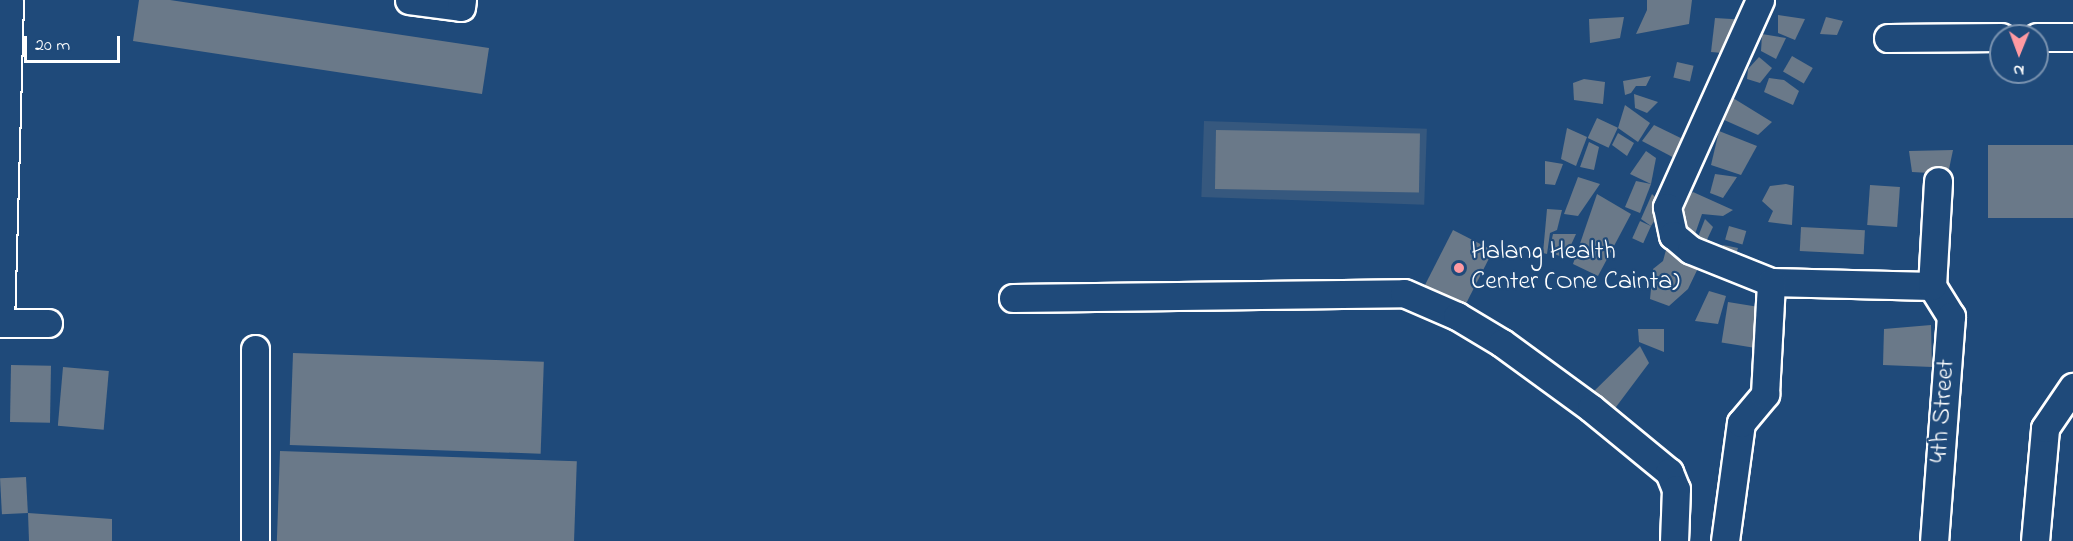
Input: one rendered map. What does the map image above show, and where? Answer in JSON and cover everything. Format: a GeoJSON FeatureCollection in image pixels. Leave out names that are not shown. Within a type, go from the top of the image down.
{"type":"FeatureCollection","features":[{"type":"Feature","properties":{"kind":"street"},"geometry":{"type":"LineString","coordinates":[[9,0],[2,132],[0,323],[48,323]]}},
{"type":"Feature","properties":{"kind":"street"},"geometry":{"type":"LineString","coordinates":[[409,0],[461,3]]}},
{"type":"Feature","properties":{"kind":"street"},"geometry":{"type":"LineString","coordinates":[[1760,0],[1667,207],[1673,235],[1691,250],[1771,282],[1932,286],[1938,181]]}},
{"type":"Feature","properties":{"kind":"street"},"geometry":{"type":"LineString","coordinates":[[2049,37],[2073,36]]}},
{"type":"Feature","properties":{"kind":"street"},"geometry":{"type":"LineString","coordinates":[[1888,38],[1989,37]]}},
{"type":"Feature","properties":{"kind":"street"},"geometry":{"type":"LineString","coordinates":[[1725,541],[1741,423],[1765,394],[1771,282]]}},
{"type":"Feature","properties":{"kind":"street","name":"4th Street"},"geometry":{"type":"LineString","coordinates":[[1932,286],[1952,316],[1934,541]]}},
{"type":"Feature","properties":{"kind":"street"},"geometry":{"type":"LineString","coordinates":[[1013,298],[1404,293],[1457,316],[1502,343],[1591,408],[1669,472],[1676,489],[1674,541]]}},
{"type":"Feature","properties":{"kind":"street"},"geometry":{"type":"LineString","coordinates":[[255,349],[255,541]]}},
{"type":"Feature","properties":{"kind":"street"},"geometry":{"type":"LineString","coordinates":[[2034,541],[2045,428],[2073,387]]}},
{"type":"Feature","properties":{"kind":"shaded area"},"geometry":{"type":"Polygon","coordinates":[[[1204,121],[1427,129],[1424,205],[1201,197],[1204,121]]]}},
{"type":"Feature","properties":{"kind":"building"},"geometry":{"type":"Polygon","coordinates":[[[139,0],[170,0],[489,48],[482,94],[133,41],[139,0]]]}},
{"type":"Feature","properties":{"kind":"building"},"geometry":{"type":"Polygon","coordinates":[[[1647,0],[1692,0],[1689,24],[1636,34],[1647,10],[1647,0]]]}},
{"type":"Feature","properties":{"kind":"building"},"geometry":{"type":"Polygon","coordinates":[[[1778,15],[1805,19],[1795,40],[1778,33],[1778,15]]]}},
{"type":"Feature","properties":{"kind":"building"},"geometry":{"type":"Polygon","coordinates":[[[1624,17],[1620,38],[1590,43],[1589,19],[1624,17]]]}},
{"type":"Feature","properties":{"kind":"building"},"geometry":{"type":"Polygon","coordinates":[[[1826,17],[1843,21],[1837,35],[1820,34],[1826,17]]]}},
{"type":"Feature","properties":{"kind":"building"},"geometry":{"type":"Polygon","coordinates":[[[1715,18],[1748,20],[1734,54],[1711,52],[1715,18]]]}},
{"type":"Feature","properties":{"kind":"building"},"geometry":{"type":"Polygon","coordinates":[[[1762,34],[1786,38],[1776,59],[1761,51],[1762,34]]]}},
{"type":"Feature","properties":{"kind":"building"},"geometry":{"type":"Polygon","coordinates":[[[1792,56],[1813,68],[1804,84],[1783,72],[1792,56]]]}},
{"type":"Feature","properties":{"kind":"building"},"geometry":{"type":"Polygon","coordinates":[[[1759,57],[1772,68],[1760,83],[1747,79],[1748,69],[1759,57]]]}},
{"type":"Feature","properties":{"kind":"building"},"geometry":{"type":"Polygon","coordinates":[[[1677,62],[1694,66],[1690,81],[1673,78],[1677,62]]]}},
{"type":"Feature","properties":{"kind":"building"},"geometry":{"type":"Polygon","coordinates":[[[1651,76],[1646,86],[1636,86],[1631,93],[1625,95],[1623,81],[1651,76]]]}},
{"type":"Feature","properties":{"kind":"building"},"geometry":{"type":"Polygon","coordinates":[[[1769,78],[1784,80],[1799,91],[1793,105],[1764,92],[1769,78]]]}},
{"type":"Feature","properties":{"kind":"building"},"geometry":{"type":"Polygon","coordinates":[[[1584,79],[1605,82],[1603,104],[1574,100],[1573,83],[1584,79]]]}},
{"type":"Feature","properties":{"kind":"building"},"geometry":{"type":"Polygon","coordinates":[[[1634,94],[1658,102],[1647,113],[1635,108],[1634,94]]]}},
{"type":"Feature","properties":{"kind":"building"},"geometry":{"type":"Polygon","coordinates":[[[1733,98],[1772,122],[1758,135],[1722,119],[1733,98]]]}},
{"type":"Feature","properties":{"kind":"building"},"geometry":{"type":"Polygon","coordinates":[[[1625,105],[1650,123],[1638,142],[1618,128],[1625,105]]]}},
{"type":"Feature","properties":{"kind":"building"},"geometry":{"type":"Polygon","coordinates":[[[1597,118],[1618,128],[1609,148],[1588,138],[1597,118]]]}},
{"type":"Feature","properties":{"kind":"building"},"geometry":{"type":"Polygon","coordinates":[[[1654,125],[1693,144],[1682,162],[1642,141],[1654,125]]]}},
{"type":"Feature","properties":{"kind":"building"},"geometry":{"type":"Polygon","coordinates":[[[1567,128],[1587,137],[1576,166],[1561,159],[1567,128]]]}},
{"type":"Feature","properties":{"kind":"building"},"geometry":{"type":"Polygon","coordinates":[[[1216,130],[1420,134],[1419,193],[1215,189],[1216,130]]]}},
{"type":"Feature","properties":{"kind":"building"},"geometry":{"type":"Polygon","coordinates":[[[1719,131],[1757,146],[1741,175],[1711,165],[1719,131]]]}},
{"type":"Feature","properties":{"kind":"building"},"geometry":{"type":"Polygon","coordinates":[[[1618,133],[1634,143],[1627,156],[1612,145],[1618,133]]]}},
{"type":"Feature","properties":{"kind":"building"},"geometry":{"type":"Polygon","coordinates":[[[1589,142],[1599,147],[1594,170],[1580,167],[1589,142]]]}},
{"type":"Feature","properties":{"kind":"building"},"geometry":{"type":"Polygon","coordinates":[[[1988,145],[2073,145],[2073,218],[1988,218],[1988,145]]]}},
{"type":"Feature","properties":{"kind":"building"},"geometry":{"type":"Polygon","coordinates":[[[1953,150],[1948,174],[1912,172],[1909,151],[1953,150]]]}},
{"type":"Feature","properties":{"kind":"building"},"geometry":{"type":"Polygon","coordinates":[[[1646,151],[1656,158],[1651,184],[1630,174],[1646,151]]]}},
{"type":"Feature","properties":{"kind":"building"},"geometry":{"type":"Polygon","coordinates":[[[1545,161],[1563,164],[1555,185],[1545,184],[1545,161]]]}},
{"type":"Feature","properties":{"kind":"building"},"geometry":{"type":"Polygon","coordinates":[[[1715,174],[1737,177],[1723,198],[1710,193],[1715,174]]]}},
{"type":"Feature","properties":{"kind":"building"},"geometry":{"type":"Polygon","coordinates":[[[1578,177],[1600,184],[1578,216],[1564,214],[1578,177]]]}},
{"type":"Feature","properties":{"kind":"building"},"geometry":{"type":"Polygon","coordinates":[[[1636,181],[1651,184],[1640,213],[1625,207],[1636,181]]]}},
{"type":"Feature","properties":{"kind":"building"},"geometry":{"type":"Polygon","coordinates":[[[1786,184],[1794,186],[1792,225],[1768,222],[1773,211],[1762,201],[1770,186],[1786,184]]]}},
{"type":"Feature","properties":{"kind":"building"},"geometry":{"type":"Polygon","coordinates":[[[1870,185],[1900,187],[1897,227],[1867,225],[1870,185]]]}},
{"type":"Feature","properties":{"kind":"building"},"geometry":{"type":"Polygon","coordinates":[[[1693,192],[1733,210],[1723,216],[1702,214],[1694,237],[1677,232],[1686,198],[1693,192]]]}},
{"type":"Feature","properties":{"kind":"building"},"geometry":{"type":"Polygon","coordinates":[[[1597,194],[1631,214],[1598,276],[1573,264],[1597,194]]]}},
{"type":"Feature","properties":{"kind":"building"},"geometry":{"type":"Polygon","coordinates":[[[1652,194],[1664,205],[1651,226],[1641,219],[1652,194]]]}},
{"type":"Feature","properties":{"kind":"building"},"geometry":{"type":"Polygon","coordinates":[[[1547,209],[1562,210],[1557,230],[1550,233],[1547,254],[1543,253],[1547,209]]]}},
{"type":"Feature","properties":{"kind":"building"},"geometry":{"type":"Polygon","coordinates":[[[1705,219],[1713,227],[1704,246],[1696,242],[1705,219]]]}},
{"type":"Feature","properties":{"kind":"building"},"geometry":{"type":"Polygon","coordinates":[[[1640,221],[1651,226],[1643,243],[1632,238],[1640,221]]]}},
{"type":"Feature","properties":{"kind":"building"},"geometry":{"type":"Polygon","coordinates":[[[1729,226],[1746,231],[1742,244],[1725,239],[1729,226]]]}},
{"type":"Feature","properties":{"kind":"building"},"geometry":{"type":"Polygon","coordinates":[[[1801,227],[1865,230],[1864,254],[1800,251],[1801,227]]]}},
{"type":"Feature","properties":{"kind":"building","name":"Halang Health Center (One Cainta)"},"geometry":{"type":"Polygon","coordinates":[[[1453,230],[1493,250],[1464,307],[1424,287],[1453,230]]]}},
{"type":"Feature","properties":{"kind":"building"},"geometry":{"type":"Polygon","coordinates":[[[1553,234],[1576,234],[1565,258],[1549,252],[1553,234]]]}},
{"type":"Feature","properties":{"kind":"building"},"geometry":{"type":"Polygon","coordinates":[[[1723,245],[1738,248],[1734,261],[1720,252],[1723,245]]]}},
{"type":"Feature","properties":{"kind":"building"},"geometry":{"type":"Polygon","coordinates":[[[1666,250],[1701,262],[1688,289],[1669,306],[1650,299],[1653,269],[1663,261],[1666,250]]]}},
{"type":"Feature","properties":{"kind":"building"},"geometry":{"type":"Polygon","coordinates":[[[1709,291],[1726,296],[1718,324],[1695,321],[1709,291]]]}},
{"type":"Feature","properties":{"kind":"building"},"geometry":{"type":"Polygon","coordinates":[[[1728,302],[1764,308],[1757,348],[1722,342],[1728,302]]]}},
{"type":"Feature","properties":{"kind":"building"},"geometry":{"type":"Polygon","coordinates":[[[1931,325],[1932,367],[1883,365],[1884,329],[1931,325]]]}},
{"type":"Feature","properties":{"kind":"building"},"geometry":{"type":"Polygon","coordinates":[[[1638,329],[1664,329],[1664,352],[1639,342],[1638,329]]]}},
{"type":"Feature","properties":{"kind":"building"},"geometry":{"type":"Polygon","coordinates":[[[1640,346],[1649,363],[1613,411],[1589,396],[1640,346]]]}},
{"type":"Feature","properties":{"kind":"building"},"geometry":{"type":"Polygon","coordinates":[[[293,353],[544,362],[541,454],[290,445],[293,353]]]}},
{"type":"Feature","properties":{"kind":"building"},"geometry":{"type":"Polygon","coordinates":[[[11,365],[51,366],[50,423],[10,422],[11,365]]]}},
{"type":"Feature","properties":{"kind":"building"},"geometry":{"type":"Polygon","coordinates":[[[63,367],[109,371],[104,430],[58,426],[63,367]]]}},
{"type":"Feature","properties":{"kind":"building"},"geometry":{"type":"Polygon","coordinates":[[[280,451],[577,461],[574,541],[277,541],[280,451]]]}},
{"type":"Feature","properties":{"kind":"building"},"geometry":{"type":"Polygon","coordinates":[[[26,477],[28,513],[2,514],[0,478],[26,477]]]}},
{"type":"Feature","properties":{"kind":"building"},"geometry":{"type":"Polygon","coordinates":[[[28,513],[112,519],[112,541],[29,541],[28,513]]]}},
{"type":"Feature","properties":{"kind":"place","name":"Halang Health Center (One Cainta)"},"geometry":{"type":"Point","coordinates":[1459,268]}}]}
